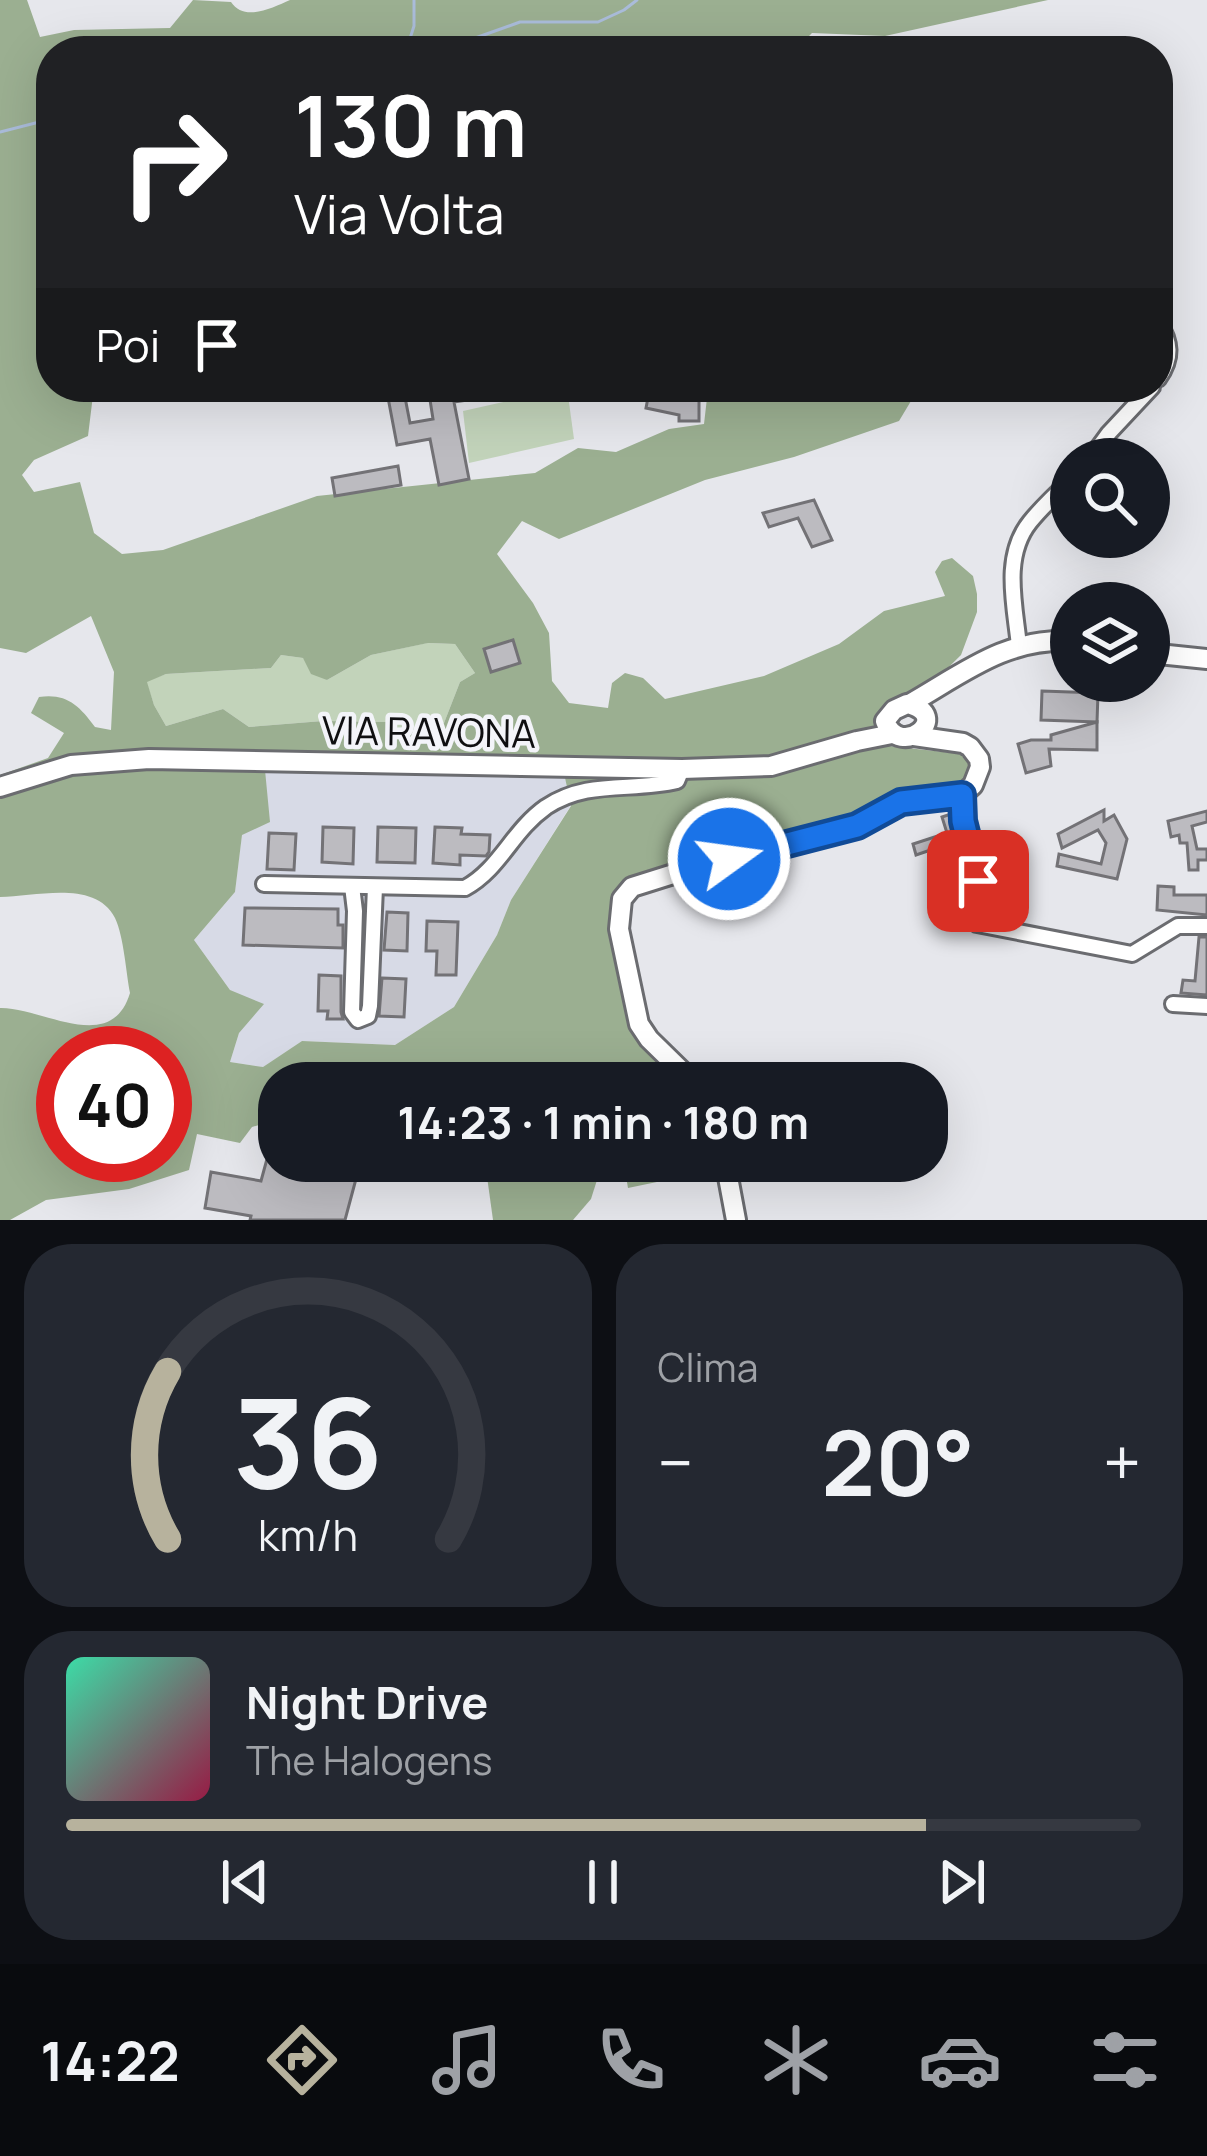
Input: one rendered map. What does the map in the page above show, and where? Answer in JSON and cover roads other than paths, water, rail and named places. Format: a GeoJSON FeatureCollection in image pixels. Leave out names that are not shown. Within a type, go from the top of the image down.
{"type":"FeatureCollection","features":[{"type":"Feature","properties":{"kind":"street"},"geometry":{"type":"LineString","coordinates":[[1105,438],[1138,402]]}},
{"type":"Feature","properties":{"kind":"street"},"geometry":{"type":"LineString","coordinates":[[1019,646],[1013,555],[1030,521],[1050,501]]}},
{"type":"Feature","properties":{"kind":"street"},"geometry":{"type":"LineString","coordinates":[[888,728],[902,737],[923,723],[950,681],[983,659],[1050,640]]}},
{"type":"Feature","properties":{"kind":"street"},"geometry":{"type":"LineString","coordinates":[[1170,655],[1207,659]]}},
{"type":"Feature","properties":{"kind":"street","name":"VIA RAVONA"},"geometry":{"type":"LineString","coordinates":[[0,787],[71,765],[149,759],[682,770],[771,766],[888,728],[894,710],[923,723]]}},
{"type":"Feature","properties":{"kind":"street"},"geometry":{"type":"LineString","coordinates":[[673,1062],[639,1024],[620,929],[622,899],[632,887],[686,870],[857,826],[901,802],[962,795],[978,776],[980,759],[963,743],[923,723]]}},
{"type":"Feature","properties":{"kind":"street"},"geometry":{"type":"LineString","coordinates":[[263,884],[465,888],[480,880],[516,833],[566,796],[677,782],[682,770]]}},
{"type":"Feature","properties":{"kind":"street"},"geometry":{"type":"LineString","coordinates":[[962,795],[963,821],[978,881],[956,891],[953,900],[977,924],[1132,954],[1178,926],[1207,926]]}},
{"type":"Feature","properties":{"kind":"street"},"geometry":{"type":"LineString","coordinates":[[352,886],[356,911],[352,1012],[358,1021],[368,1016],[375,887]]}},
{"type":"Feature","properties":{"kind":"street"},"geometry":{"type":"LineString","coordinates":[[354,969],[371,970]]}},
{"type":"Feature","properties":{"kind":"street"},"geometry":{"type":"LineString","coordinates":[[1173,1004],[1207,1006]]}},
{"type":"Feature","properties":{"kind":"street"},"geometry":{"type":"LineString","coordinates":[[729,1182],[736,1220]]}},
{"type":"Feature","properties":{"kind":"waterway"},"geometry":{"type":"LineString","coordinates":[[411,36],[414,0]]}},
{"type":"Feature","properties":{"kind":"waterway"},"geometry":{"type":"LineString","coordinates":[[481,36],[520,22],[598,22],[637,0]]}},
{"type":"Feature","properties":{"kind":"waterway"},"geometry":{"type":"LineString","coordinates":[[0,132],[36,123]]}}]}
